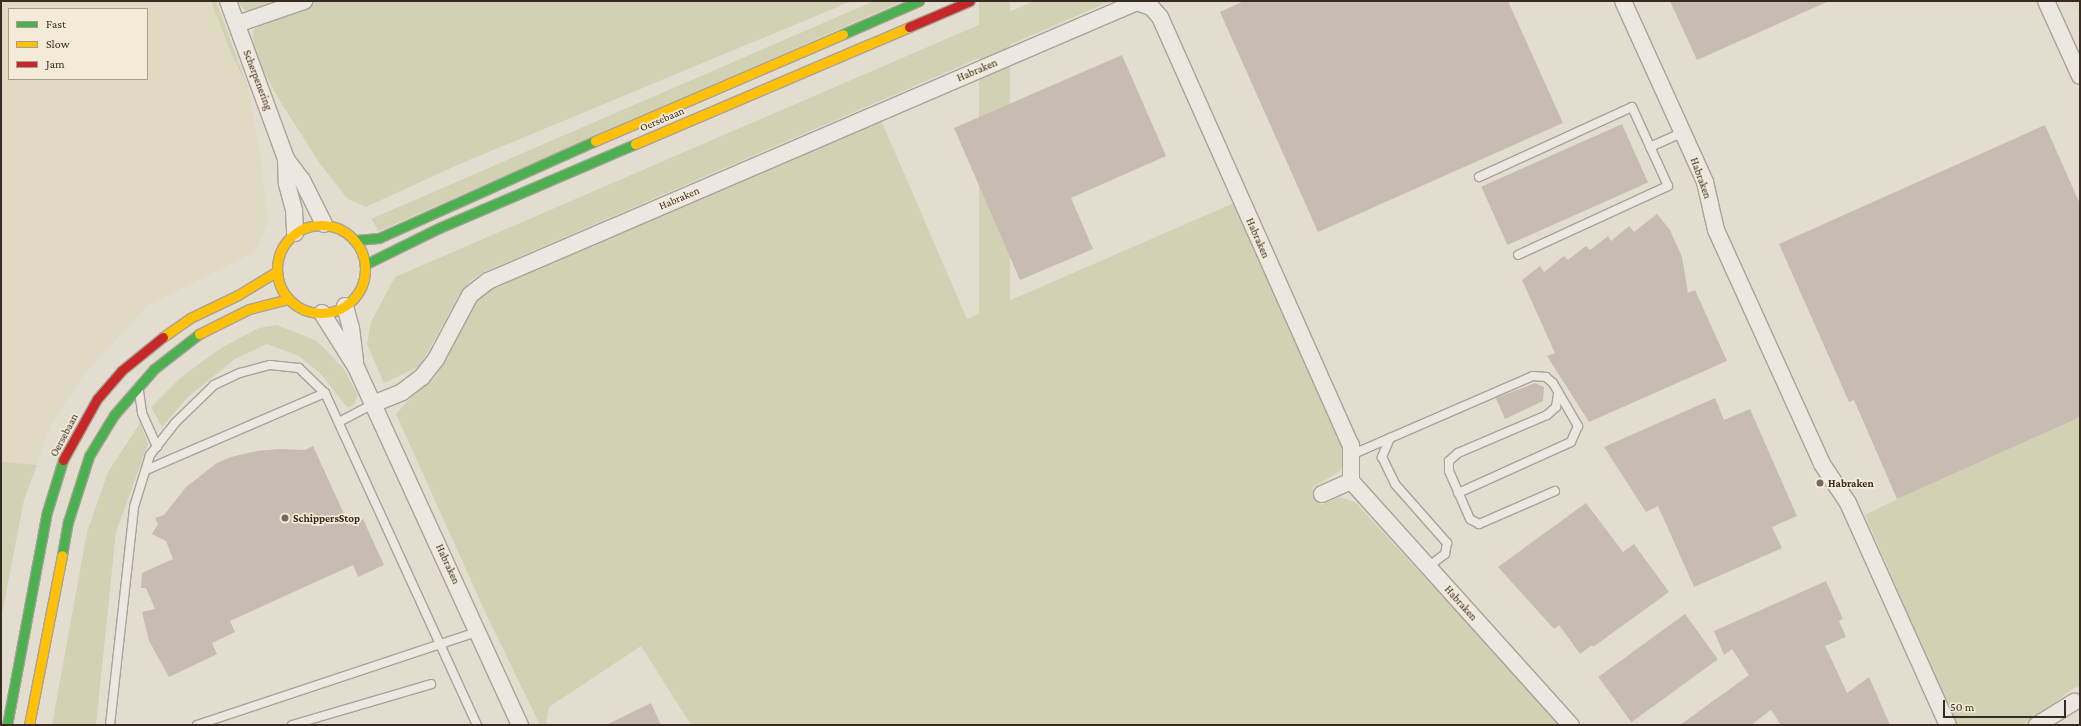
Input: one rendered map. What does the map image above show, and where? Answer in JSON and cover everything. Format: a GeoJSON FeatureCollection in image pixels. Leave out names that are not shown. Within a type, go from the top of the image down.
{"type":"FeatureCollection","features":[{"type":"Feature","properties":{"kind":"main road","name":"Oersebaan"},"geometry":{"type":"LineString","coordinates":[[356,240],[379,238],[502,181],[919,1]]}},
{"type":"Feature","properties":{"kind":"main road","name":"Oersebaan"},"geometry":{"type":"LineString","coordinates":[[366,264],[439,228],[970,1]]}},
{"type":"Feature","properties":{"kind":"main road"},"geometry":{"type":"LineString","coordinates":[[324,224],[342,229],[356,240],[366,264],[365,279],[358,294],[345,306],[322,314],[303,310],[288,299],[282,291],[276,272],[281,250],[295,233],[308,226],[324,224]]}},
{"type":"Feature","properties":{"kind":"main road","name":"Oersebaan"},"geometry":{"type":"LineString","coordinates":[[7,725],[47,512],[64,458],[97,399],[122,371],[154,343],[190,318],[238,295],[276,272]]}},
{"type":"Feature","properties":{"kind":"main road"},"geometry":{"type":"LineString","coordinates":[[30,725],[73,507],[89,456],[114,415],[154,369],[201,332],[249,309],[288,299]]}},
{"type":"Feature","properties":{"kind":"street","name":"Scherpenering"},"geometry":{"type":"LineString","coordinates":[[228,1],[286,159],[302,180],[324,224]]}},
{"type":"Feature","properties":{"kind":"street"},"geometry":{"type":"LineString","coordinates":[[237,24],[304,1]]}},
{"type":"Feature","properties":{"kind":"street","name":"Habraken"},"geometry":{"type":"LineString","coordinates":[[1623,1],[1705,182],[1716,230],[1822,464],[1848,503],[1948,725]]}},
{"type":"Feature","properties":{"kind":"street"},"geometry":{"type":"LineString","coordinates":[[2046,1],[2080,76]]}},
{"type":"Feature","properties":{"kind":"street","name":"Habraken"},"geometry":{"type":"LineString","coordinates":[[373,404],[402,392],[422,377],[436,359],[470,295],[478,286],[1137,2],[1151,7],[1160,16],[1351,445],[1351,481],[1571,725]]}},
{"type":"Feature","properties":{"kind":"street","name":"Scherpenering"},"geometry":{"type":"LineString","coordinates":[[286,159],[287,184],[294,211],[295,233]]}},
{"type":"Feature","properties":{"kind":"street","name":"Habraken"},"geometry":{"type":"LineString","coordinates":[[345,306],[351,328],[356,367]]}},
{"type":"Feature","properties":{"kind":"street","name":"Habraken"},"geometry":{"type":"LineString","coordinates":[[322,314],[356,367],[520,725]]}},
{"type":"Feature","properties":{"kind":"street"},"geometry":{"type":"LineString","coordinates":[[1322,494],[1351,481]]}},
{"type":"Feature","properties":{"kind":"street"},"geometry":{"type":"LineString","coordinates":[[2037,725],[2074,702]]}},
{"type":"Feature","properties":{"kind":"lane"},"geometry":{"type":"LineString","coordinates":[[1478,177],[1632,107],[1668,186],[1518,254]]}},
{"type":"Feature","properties":{"kind":"lane"},"geometry":{"type":"LineString","coordinates":[[1650,147],[1682,133]]}},
{"type":"Feature","properties":{"kind":"lane"},"geometry":{"type":"LineString","coordinates":[[110,725],[134,508],[150,455],[175,423],[214,385],[240,373],[270,365],[299,368],[325,393],[428,616],[439,646],[477,725]]}},
{"type":"Feature","properties":{"kind":"lane"},"geometry":{"type":"LineString","coordinates":[[1351,455],[1533,376],[1546,377],[1553,383],[1558,394],[1578,426],[1571,442],[1458,493]]}},
{"type":"Feature","properties":{"kind":"lane"},"geometry":{"type":"LineString","coordinates":[[138,387],[142,413],[156,447]]}},
{"type":"Feature","properties":{"kind":"lane"},"geometry":{"type":"LineString","coordinates":[[146,470],[325,393]]}},
{"type":"Feature","properties":{"kind":"lane"},"geometry":{"type":"LineString","coordinates":[[1555,491],[1480,524],[1470,519],[1449,471],[1449,460],[1458,453],[1547,415],[1556,407],[1558,394]]}},
{"type":"Feature","properties":{"kind":"lane"},"geometry":{"type":"LineString","coordinates":[[339,422],[373,404]]}},
{"type":"Feature","properties":{"kind":"lane"},"geometry":{"type":"LineString","coordinates":[[1390,438],[1382,457],[1395,484],[1447,543],[1445,554],[1428,567]]}},
{"type":"Feature","properties":{"kind":"lane"},"geometry":{"type":"LineString","coordinates":[[197,725],[439,646],[478,631]]}},
{"type":"Feature","properties":{"kind":"lane"},"geometry":{"type":"LineString","coordinates":[[292,725],[431,684]]}},
{"type":"Feature","properties":{"kind":"shaded area"},"geometry":{"type":"Polygon","coordinates":[[[1,1],[211,1],[249,91],[261,157],[268,224],[255,252],[150,304],[85,373],[53,421],[37,465],[1,462],[1,1]]]}},
{"type":"Feature","properties":{"kind":"shaded area"},"geometry":{"type":"Polygon","coordinates":[[[2071,1],[2080,1],[2080,18],[2071,1]]]}},
{"type":"Feature","properties":{"kind":"green space"},"geometry":{"type":"Polygon","coordinates":[[[211,1],[216,1],[249,91],[228,45],[211,1]]]}},
{"type":"Feature","properties":{"kind":"green space"},"geometry":{"type":"Polygon","coordinates":[[[237,1],[852,1],[462,163],[366,207],[348,199],[320,164],[280,101],[254,54],[253,31],[261,23],[253,11],[245,10],[237,1]]]}},
{"type":"Feature","properties":{"kind":"green space"},"geometry":{"type":"Polygon","coordinates":[[[874,1],[903,1],[379,231],[371,219],[874,1]]]}},
{"type":"Feature","properties":{"kind":"green space"},"geometry":{"type":"Polygon","coordinates":[[[979,1],[1010,1],[1010,643],[979,643],[979,1]]]}},
{"type":"Feature","properties":{"kind":"green space"},"geometry":{"type":"Polygon","coordinates":[[[1034,1],[1111,1],[484,272],[470,281],[458,297],[420,366],[384,383],[367,344],[371,322],[395,277],[1034,1]]]}},
{"type":"Feature","properties":{"kind":"green space"},"geometry":{"type":"Polygon","coordinates":[[[881,120],[967,319],[1234,203],[1345,451],[1345,460],[1340,471],[1312,488],[1321,505],[1340,497],[1355,502],[1561,725],[691,725],[641,646],[549,707],[546,725],[540,725],[487,616],[396,414],[416,392],[435,378],[477,301],[492,289],[881,120]]]}},
{"type":"Feature","properties":{"kind":"green space"},"geometry":{"type":"Polygon","coordinates":[[[277,325],[317,341],[344,369],[358,395],[354,405],[348,407],[345,405],[321,374],[299,356],[267,344],[235,359],[188,397],[162,427],[151,407],[181,377],[221,348],[259,328],[277,325]]]}},
{"type":"Feature","properties":{"kind":"green space"},"geometry":{"type":"Polygon","coordinates":[[[2080,409],[2080,686],[2074,688],[2044,711],[2021,725],[1956,725],[1865,515],[2080,409]]]}},
{"type":"Feature","properties":{"kind":"green space"},"geometry":{"type":"Polygon","coordinates":[[[140,423],[148,444],[116,532],[96,725],[52,725],[87,532],[108,472],[140,423]]]}},
{"type":"Feature","properties":{"kind":"green space"},"geometry":{"type":"Polygon","coordinates":[[[1,462],[37,465],[24,500],[1,619],[1,462]]]}},
{"type":"Feature","properties":{"kind":"building"},"geometry":{"type":"Polygon","coordinates":[[[1244,1],[1508,1],[1563,123],[1318,232],[1220,12],[1244,1]]]}},
{"type":"Feature","properties":{"kind":"building"},"geometry":{"type":"Polygon","coordinates":[[[1670,1],[1829,1],[1697,60],[1670,1]]]}},
{"type":"Feature","properties":{"kind":"building"},"geometry":{"type":"Polygon","coordinates":[[[1122,55],[1166,156],[1071,198],[1093,249],[1020,280],[954,128],[1122,55]]]}},
{"type":"Feature","properties":{"kind":"building"},"geometry":{"type":"Polygon","coordinates":[[[1622,124],[1648,182],[1507,245],[1481,187],[1622,124]]]}},
{"type":"Feature","properties":{"kind":"building"},"geometry":{"type":"Polygon","coordinates":[[[2045,125],[2080,204],[2080,417],[1897,499],[1854,400],[1849,402],[1779,244],[2045,125]]]}},
{"type":"Feature","properties":{"kind":"building"},"geometry":{"type":"Polygon","coordinates":[[[1657,214],[1670,230],[1682,257],[1688,293],[1695,290],[1727,361],[1589,422],[1547,356],[1555,353],[1522,280],[1540,266],[1544,272],[1564,256],[1568,260],[1586,246],[1590,250],[1608,236],[1611,241],[1629,226],[1634,232],[1657,214]]]}},
{"type":"Feature","properties":{"kind":"building"},"geometry":{"type":"Polygon","coordinates":[[[1535,383],[1544,387],[1543,401],[1505,419],[1496,398],[1535,383]]]}},
{"type":"Feature","properties":{"kind":"building"},"geometry":{"type":"Polygon","coordinates":[[[1715,398],[1724,420],[1750,409],[1797,516],[1772,527],[1782,548],[1694,587],[1658,506],[1646,512],[1604,447],[1715,398]]]}},
{"type":"Feature","properties":{"kind":"building"},"geometry":{"type":"Polygon","coordinates":[[[313,446],[349,525],[363,519],[384,565],[358,577],[353,565],[230,621],[235,632],[212,643],[217,654],[169,677],[149,641],[142,612],[155,609],[146,588],[141,588],[142,573],[173,559],[166,541],[152,534],[158,524],[155,518],[164,515],[186,487],[217,463],[231,457],[257,451],[280,449],[305,450],[313,446]]]}},
{"type":"Feature","properties":{"kind":"building"},"geometry":{"type":"Polygon","coordinates":[[[1586,503],[1623,552],[1634,544],[1669,592],[1593,647],[1592,645],[1580,654],[1559,625],[1554,629],[1498,567],[1586,503]]]}},
{"type":"Feature","properties":{"kind":"building"},"geometry":{"type":"Polygon","coordinates":[[[1826,581],[1843,619],[1839,621],[1846,637],[1825,646],[1847,693],[1869,677],[1890,725],[1781,725],[1771,710],[1751,725],[1680,725],[1749,675],[1732,649],[1724,655],[1714,631],[1826,581]]]}},
{"type":"Feature","properties":{"kind":"building"},"geometry":{"type":"Polygon","coordinates":[[[1685,614],[1718,659],[1631,722],[1598,677],[1685,614]]]}},
{"type":"Feature","properties":{"kind":"building"},"geometry":{"type":"Polygon","coordinates":[[[651,703],[661,725],[606,725],[651,703]]]}},
{"type":"Feature","properties":{"kind":"traffic: fast"},"geometry":{"type":"LineString","coordinates":[[843,34],[919,1]]}},
{"type":"Feature","properties":{"kind":"traffic: fast"},"geometry":{"type":"LineString","coordinates":[[356,240],[379,238],[595,141]]}},
{"type":"Feature","properties":{"kind":"traffic: fast"},"geometry":{"type":"LineString","coordinates":[[366,264],[439,228],[635,144]]}},
{"type":"Feature","properties":{"kind":"traffic: fast"},"geometry":{"type":"LineString","coordinates":[[62,555],[68,522],[89,456],[114,415],[154,369],[199,334]]}},
{"type":"Feature","properties":{"kind":"traffic: fast"},"geometry":{"type":"LineString","coordinates":[[7,725],[47,512],[63,460]]}},
{"type":"Feature","properties":{"kind":"traffic: slow"},"geometry":{"type":"LineString","coordinates":[[635,144],[909,27]]}},
{"type":"Feature","properties":{"kind":"traffic: slow"},"geometry":{"type":"LineString","coordinates":[[595,141],[843,34]]}},
{"type":"Feature","properties":{"kind":"traffic: slow"},"geometry":{"type":"LineString","coordinates":[[321,225],[338,228],[346,232],[358,244],[362,252],[365,269],[362,286],[358,294],[346,306],[338,310],[321,313],[304,310],[296,306],[284,294],[280,286],[277,269],[280,252],[284,244],[296,232],[304,228],[321,225]]}},
{"type":"Feature","properties":{"kind":"traffic: slow"},"geometry":{"type":"LineString","coordinates":[[163,337],[190,318],[238,295],[276,272]]}},
{"type":"Feature","properties":{"kind":"traffic: slow"},"geometry":{"type":"LineString","coordinates":[[199,334],[249,309],[288,299]]}},
{"type":"Feature","properties":{"kind":"traffic: slow"},"geometry":{"type":"LineString","coordinates":[[29,725],[62,555]]}},
{"type":"Feature","properties":{"kind":"traffic: jam"},"geometry":{"type":"LineString","coordinates":[[909,27],[970,1]]}},
{"type":"Feature","properties":{"kind":"traffic: jam"},"geometry":{"type":"LineString","coordinates":[[63,460],[97,399],[121,371],[163,337]]}},
{"type":"Feature","properties":{"kind":"place","name":"Habraken"},"geometry":{"type":"Point","coordinates":[1820,483]}},
{"type":"Feature","properties":{"kind":"place","name":"SchippersStop"},"geometry":{"type":"Point","coordinates":[285,518]}}]}
